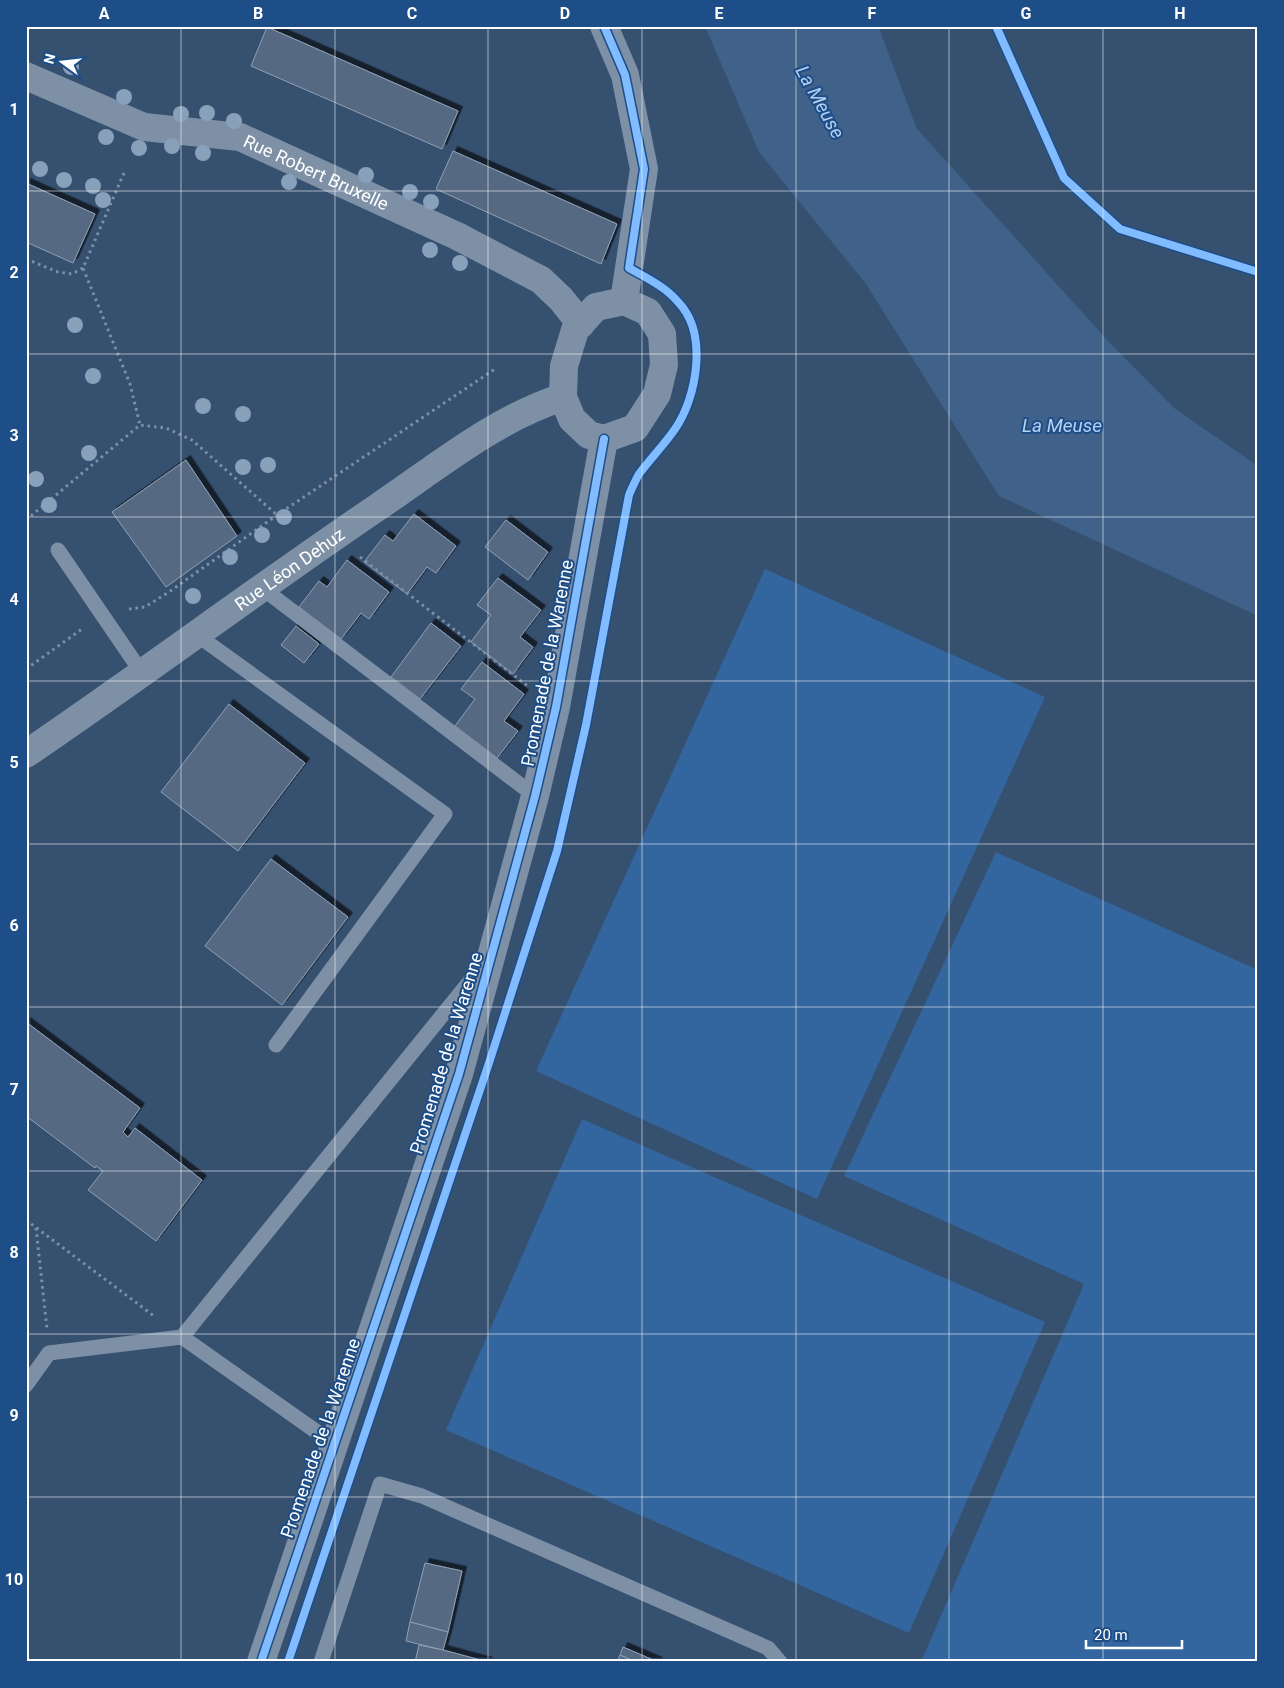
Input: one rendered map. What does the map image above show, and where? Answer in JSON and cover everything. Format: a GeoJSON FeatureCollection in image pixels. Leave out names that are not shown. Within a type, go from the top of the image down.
{"type":"FeatureCollection","features":[{"type":"Feature","properties":{"kind":"street"},"geometry":{"type":"LineString","coordinates":[[604,26],[625,75],[644,169],[624,301]]}},
{"type":"Feature","properties":{"kind":"street","name":"Rue Robert Bruxelle"},"geometry":{"type":"LineString","coordinates":[[26,76],[144,127],[240,137],[457,236],[541,280],[561,299],[581,324]]}},
{"type":"Feature","properties":{"kind":"street"},"geometry":{"type":"LineString","coordinates":[[624,301],[648,312],[662,334],[664,364],[657,394],[635,428],[604,439],[589,435],[572,419],[563,397],[564,366],[574,330],[596,307],[624,301]]}},
{"type":"Feature","properties":{"kind":"street","name":"Rue Léon Dehuz"},"geometry":{"type":"LineString","coordinates":[[26,754],[334,537],[482,436],[538,406],[563,397]]}},
{"type":"Feature","properties":{"kind":"street","name":"Promenade de la Warenne"},"geometry":{"type":"LineString","coordinates":[[261,1662],[458,1074],[535,796],[556,707],[604,439]]}},
{"type":"Feature","properties":{"kind":"lane"},"geometry":{"type":"LineString","coordinates":[[58,550],[142,673]]}},
{"type":"Feature","properties":{"kind":"lane"},"geometry":{"type":"LineString","coordinates":[[262,588],[535,796]]}},
{"type":"Feature","properties":{"kind":"lane"},"geometry":{"type":"LineString","coordinates":[[197,635],[446,814],[276,1045]]}},
{"type":"Feature","properties":{"kind":"lane"},"geometry":{"type":"LineString","coordinates":[[182,1337],[491,954]]}},
{"type":"Feature","properties":{"kind":"lane"},"geometry":{"type":"LineString","coordinates":[[26,1385],[49,1353],[182,1337],[334,1444]]}},
{"type":"Feature","properties":{"kind":"lane"},"geometry":{"type":"LineString","coordinates":[[321,1662],[380,1484],[422,1496],[768,1648],[780,1662]]}},
{"type":"Feature","properties":{"kind":"path"},"geometry":{"type":"LineString","coordinates":[[26,259],[58,272],[72,274],[83,268],[124,173]]}},
{"type":"Feature","properties":{"kind":"path"},"geometry":{"type":"LineString","coordinates":[[83,268],[130,384],[140,425]]}},
{"type":"Feature","properties":{"kind":"path"},"geometry":{"type":"LineString","coordinates":[[26,669],[103,615],[145,607],[277,515],[495,370]]}},
{"type":"Feature","properties":{"kind":"path"},"geometry":{"type":"LineString","coordinates":[[26,520],[140,425],[166,428],[192,440],[277,515]]}},
{"type":"Feature","properties":{"kind":"path"},"geometry":{"type":"LineString","coordinates":[[334,537],[556,707]]}},
{"type":"Feature","properties":{"kind":"path"},"geometry":{"type":"LineString","coordinates":[[26,1220],[182,1337]]}},
{"type":"Feature","properties":{"kind":"path"},"geometry":{"type":"LineString","coordinates":[[36,1228],[49,1353]]}},
{"type":"Feature","properties":{"kind":"shaded area"},"geometry":{"type":"Polygon","coordinates":[[[765,569],[1045,697],[817,1199],[536,1071],[765,569]]]}},
{"type":"Feature","properties":{"kind":"shaded area"},"geometry":{"type":"Polygon","coordinates":[[[996,852],[1258,970],[1258,1662],[921,1662],[1084,1284],[844,1176],[996,852]]]}},
{"type":"Feature","properties":{"kind":"shaded area"},"geometry":{"type":"Polygon","coordinates":[[[582,1119],[1045,1322],[909,1633],[446,1430],[582,1119]]]}},
{"type":"Feature","properties":{"kind":"water","name":"La Meuse"},"geometry":{"type":"Polygon","coordinates":[[[705,26],[878,26],[917,129],[1108,341],[1174,408],[1258,466],[1258,616],[999,496],[866,284],[759,152],[705,26]]]}},
{"type":"Feature","properties":{"kind":"building"},"geometry":{"type":"Polygon","coordinates":[[[267,27],[458,111],[442,149],[251,66],[267,27]]]}},
{"type":"Feature","properties":{"kind":"building"},"geometry":{"type":"Polygon","coordinates":[[[453,151],[617,224],[601,264],[436,189],[453,151]]]}},
{"type":"Feature","properties":{"kind":"building"},"geometry":{"type":"Polygon","coordinates":[[[26,183],[95,214],[73,263],[26,242],[26,183]]]}},
{"type":"Feature","properties":{"kind":"building"},"geometry":{"type":"Polygon","coordinates":[[[186,460],[237,536],[166,587],[112,512],[186,460]]]}},
{"type":"Feature","properties":{"kind":"building"},"geometry":{"type":"Polygon","coordinates":[[[414,514],[456,546],[436,573],[427,567],[407,594],[364,562],[385,535],[393,541],[414,514]]]}},
{"type":"Feature","properties":{"kind":"building"},"geometry":{"type":"Polygon","coordinates":[[[506,520],[548,552],[528,580],[485,547],[506,520]]]}},
{"type":"Feature","properties":{"kind":"building"},"geometry":{"type":"Polygon","coordinates":[[[347,560],[389,592],[369,619],[361,613],[341,639],[299,607],[319,581],[327,587],[347,560]]]}},
{"type":"Feature","properties":{"kind":"building"},"geometry":{"type":"Polygon","coordinates":[[[498,578],[541,610],[520,637],[533,647],[513,674],[471,642],[491,615],[477,605],[498,578]]]}},
{"type":"Feature","properties":{"kind":"building"},"geometry":{"type":"Polygon","coordinates":[[[431,623],[461,646],[420,699],[391,677],[431,623]]]}},
{"type":"Feature","properties":{"kind":"building"},"geometry":{"type":"Polygon","coordinates":[[[296,626],[319,644],[304,663],[281,645],[296,626]]]}},
{"type":"Feature","properties":{"kind":"building"},"geometry":{"type":"Polygon","coordinates":[[[482,662],[524,694],[504,721],[518,731],[497,758],[455,726],[475,699],[461,689],[482,662]]]}},
{"type":"Feature","properties":{"kind":"building"},"geometry":{"type":"Polygon","coordinates":[[[229,704],[305,763],[238,851],[161,792],[229,704]]]}},
{"type":"Feature","properties":{"kind":"building"},"geometry":{"type":"Polygon","coordinates":[[[271,859],[348,917],[282,1005],[205,946],[271,859]]]}},
{"type":"Feature","properties":{"kind":"building"},"geometry":{"type":"Polygon","coordinates":[[[26,1022],[140,1108],[123,1132],[128,1137],[135,1128],[202,1180],[156,1241],[88,1190],[103,1171],[96,1166],[95,1168],[26,1116],[26,1022]]]}},
{"type":"Feature","properties":{"kind":"building"},"geometry":{"type":"Polygon","coordinates":[[[425,1563],[462,1571],[448,1632],[410,1622],[425,1563]]]}},
{"type":"Feature","properties":{"kind":"building"},"geometry":{"type":"Polygon","coordinates":[[[410,1622],[448,1632],[443,1650],[406,1641],[410,1622]]]}},
{"type":"Feature","properties":{"kind":"building"},"geometry":{"type":"Polygon","coordinates":[[[419,1645],[443,1650],[488,1662],[415,1662],[419,1645]]]}},
{"type":"Feature","properties":{"kind":"building"},"geometry":{"type":"Polygon","coordinates":[[[623,1647],[658,1662],[645,1662],[638,1659],[636,1662],[620,1655],[623,1647]]]}},
{"type":"Feature","properties":{"kind":"building"},"geometry":{"type":"Polygon","coordinates":[[[620,1655],[636,1662],[617,1662],[620,1655]]]}},
{"type":"Feature","properties":{"kind":"cycle path"},"geometry":{"type":"LineString","coordinates":[[288,1662],[488,1066],[557,851],[586,725],[629,495],[639,474],[666,441],[683,416],[694,383],[696,348],[694,331],[688,316],[668,292],[629,268],[644,169],[625,75],[604,26]]}},
{"type":"Feature","properties":{"kind":"cycle path"},"geometry":{"type":"LineString","coordinates":[[996,26],[1064,178],[1120,229],[1258,272]]}},
{"type":"Feature","properties":{"kind":"cycle path"},"geometry":{"type":"LineString","coordinates":[[261,1662],[459,1074],[535,796],[556,707],[604,439]]}}]}
